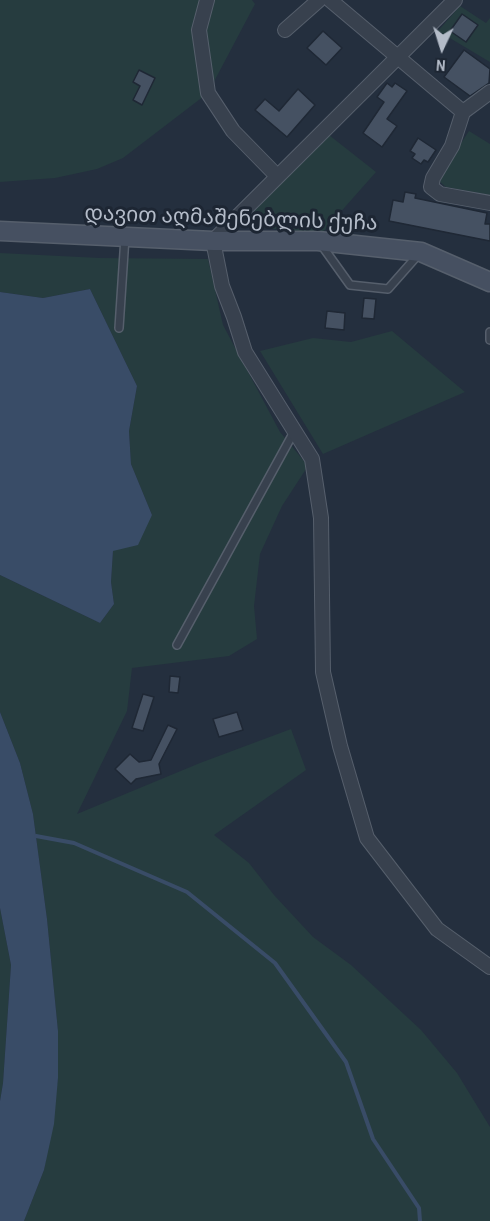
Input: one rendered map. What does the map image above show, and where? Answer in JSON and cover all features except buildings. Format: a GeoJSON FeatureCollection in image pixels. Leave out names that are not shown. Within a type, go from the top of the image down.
{"type":"FeatureCollection","features":[{"type":"Feature","properties":{"kind":"main road","name":"დავით აღმაშენებლის ქუჩა"},"geometry":{"type":"LineString","coordinates":[[0,231],[213,241],[318,241],[422,252],[490,281]]}},
{"type":"Feature","properties":{"kind":"street"},"geometry":{"type":"LineString","coordinates":[[207,0],[199,30],[208,93],[233,131],[277,176]]}},
{"type":"Feature","properties":{"kind":"street"},"geometry":{"type":"LineString","coordinates":[[285,30],[319,0]]}},
{"type":"Feature","properties":{"kind":"street"},"geometry":{"type":"LineString","coordinates":[[330,0],[463,112]]}},
{"type":"Feature","properties":{"kind":"street"},"geometry":{"type":"LineString","coordinates":[[455,0],[213,241],[222,286],[245,352],[312,459],[321,518],[323,672],[340,746],[367,838],[437,929],[490,968]]}},
{"type":"Feature","properties":{"kind":"street"},"geometry":{"type":"LineString","coordinates":[[490,92],[463,112],[452,147],[433,178],[431,187],[440,194],[490,203]]}},
{"type":"Feature","properties":{"kind":"lane"},"geometry":{"type":"LineString","coordinates":[[119,328],[124,237]]}},
{"type":"Feature","properties":{"kind":"lane"},"geometry":{"type":"LineString","coordinates":[[318,241],[350,285],[388,290],[422,252]]}},
{"type":"Feature","properties":{"kind":"lane"},"geometry":{"type":"LineString","coordinates":[[490,332],[490,340]]}},
{"type":"Feature","properties":{"kind":"lane"},"geometry":{"type":"LineString","coordinates":[[177,645],[295,430]]}},
{"type":"Feature","properties":{"kind":"green space"},"geometry":{"type":"Polygon","coordinates":[[[0,0],[252,0],[255,4],[208,93],[123,158],[97,169],[55,178],[0,182],[0,0]]]}},
{"type":"Feature","properties":{"kind":"green space"},"geometry":{"type":"Polygon","coordinates":[[[460,6],[486,23],[490,18],[490,62],[438,31],[460,6]]]}},
{"type":"Feature","properties":{"kind":"green space"},"geometry":{"type":"Polygon","coordinates":[[[469,131],[490,144],[490,195],[446,187],[439,181],[441,174],[469,131]]]}},
{"type":"Feature","properties":{"kind":"green space"},"geometry":{"type":"Polygon","coordinates":[[[329,135],[376,172],[322,233],[251,227],[241,221],[329,135]]]}},
{"type":"Feature","properties":{"kind":"green space"},"geometry":{"type":"Polygon","coordinates":[[[0,253],[100,258],[208,259],[223,325],[280,432],[308,466],[282,506],[260,554],[254,606],[257,639],[229,656],[132,668],[127,711],[77,814],[200,763],[291,729],[306,770],[214,835],[249,863],[274,895],[313,937],[351,965],[421,1030],[457,1073],[490,1127],[490,1221],[24,1221],[44,1170],[58,1078],[58,1031],[47,919],[33,814],[20,763],[0,712],[0,575],[100,623],[114,604],[111,582],[113,551],[152,515],[131,464],[129,431],[137,386],[90,289],[43,298],[0,292],[0,253]]]}},
{"type":"Feature","properties":{"kind":"green space"},"geometry":{"type":"Polygon","coordinates":[[[392,331],[465,392],[323,454],[260,351],[313,338],[351,342],[392,331]]]}},
{"type":"Feature","properties":{"kind":"green space"},"geometry":{"type":"Polygon","coordinates":[[[0,908],[11,965],[0,1101],[0,908]]]}},
{"type":"Feature","properties":{"kind":"water"},"geometry":{"type":"Polygon","coordinates":[[[90,289],[137,386],[129,431],[131,464],[152,515],[138,545],[113,551],[111,582],[114,604],[100,623],[0,575],[0,292],[43,298],[90,289]]]}},
{"type":"Feature","properties":{"kind":"water"},"geometry":{"type":"Polygon","coordinates":[[[0,712],[20,763],[33,814],[47,919],[58,1031],[58,1078],[54,1124],[44,1170],[24,1221],[0,1221],[0,1101],[11,965],[0,908],[0,712]]]}},
{"type":"Feature","properties":{"kind":"waterway"},"geometry":{"type":"LineString","coordinates":[[36,836],[74,843],[187,892],[275,963],[346,1062],[373,1139],[419,1208],[420,1221]]}}]}
